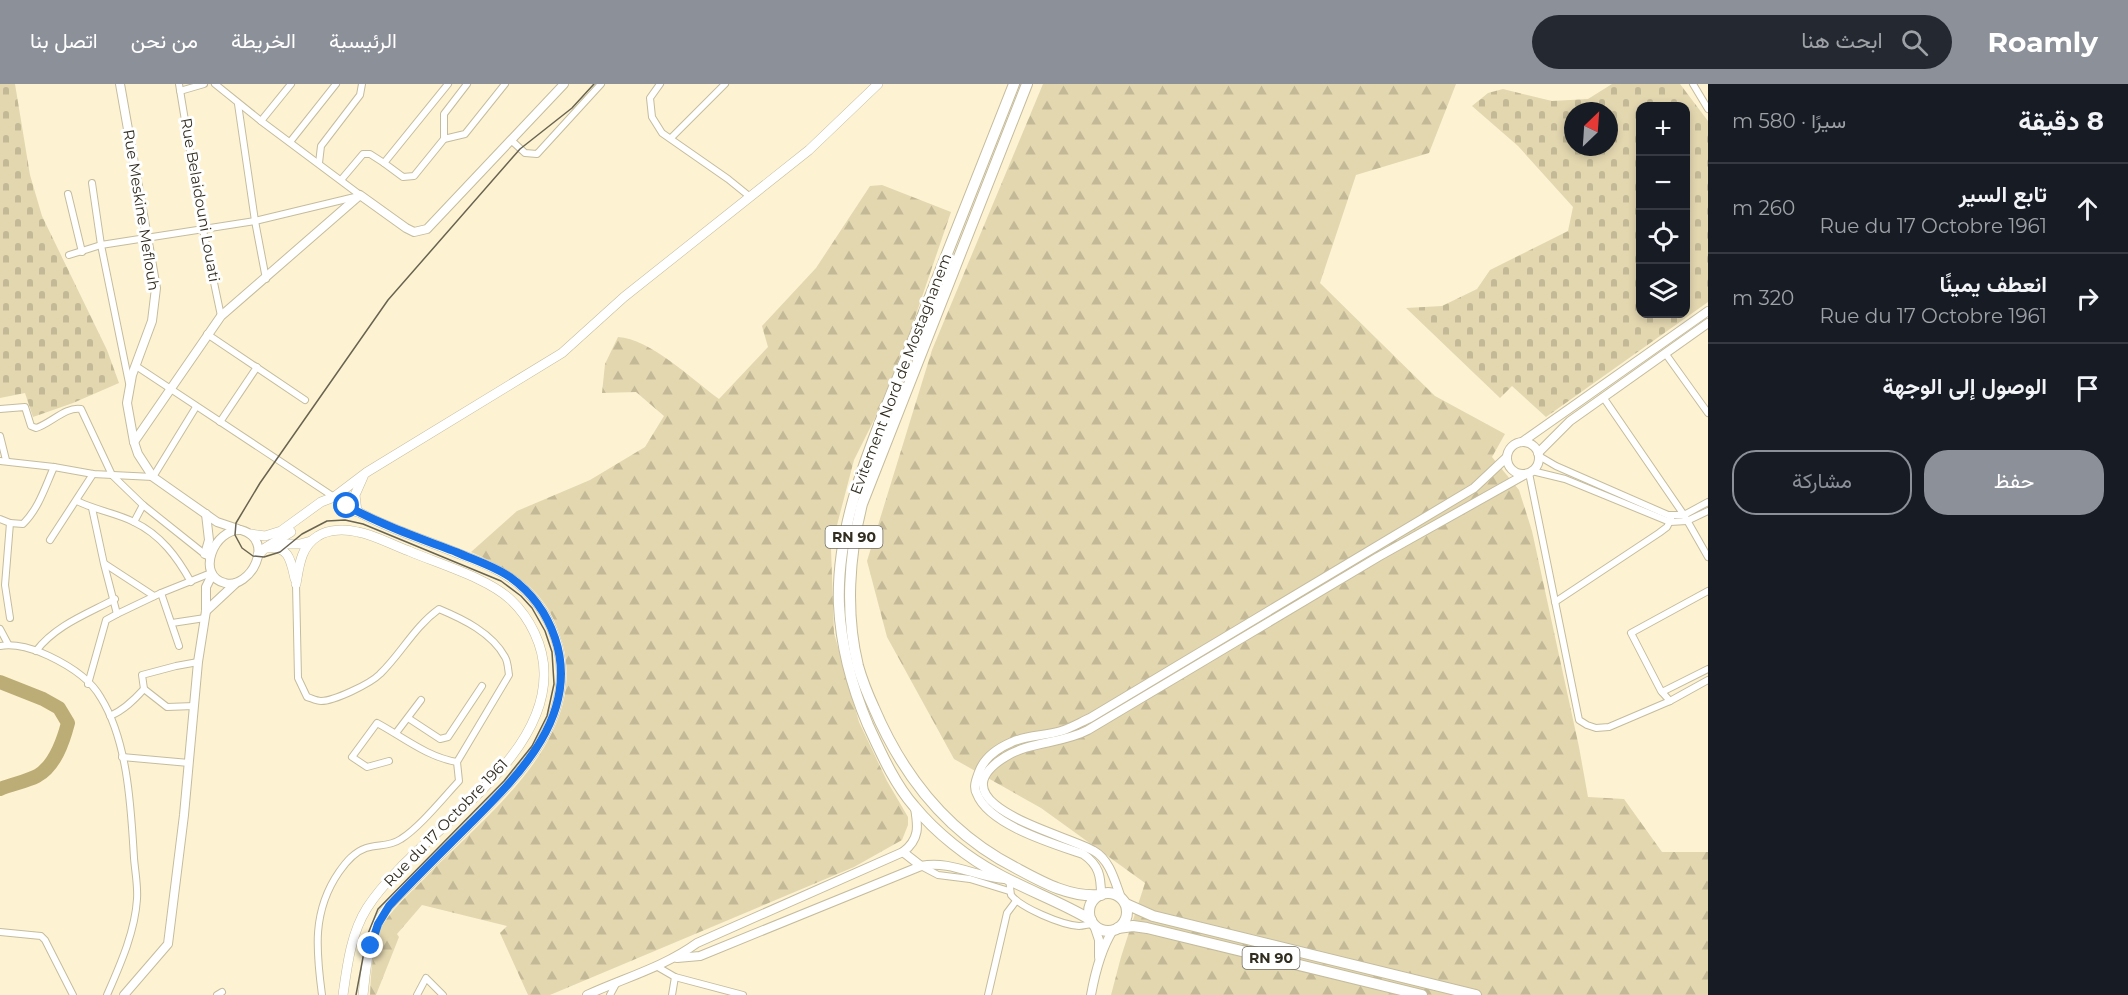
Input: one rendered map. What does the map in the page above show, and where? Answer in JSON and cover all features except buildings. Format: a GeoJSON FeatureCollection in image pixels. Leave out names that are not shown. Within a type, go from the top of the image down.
{"type":"FeatureCollection","features":[{"type":"Feature","properties":{"kind":"highway","name":"Evitement Nord de Mostaghanem"},"geometry":{"type":"LineString","coordinates":[[1014,84],[855,490],[841,567],[839,604],[850,672],[861,706],[878,747],[900,787],[915,807],[961,849],[986,867],[1066,905],[1093,923]]}},
{"type":"Feature","properties":{"kind":"highway","name":"Evitement Nord de Mostaghanem"},"geometry":{"type":"LineString","coordinates":[[1026,84],[862,504],[854,536],[851,570],[852,628],[858,666],[886,737],[922,792],[942,814],[964,835],[992,856],[1039,880],[1075,894],[1101,895]]}},
{"type":"Feature","properties":{"kind":"highway"},"geometry":{"type":"LineString","coordinates":[[1111,893],[1123,901],[1126,920],[1116,929],[1103,930],[1093,923],[1091,905],[1101,895],[1111,893]]}},
{"type":"Feature","properties":{"kind":"highway","name":"RN 90"},"geometry":{"type":"LineString","coordinates":[[1123,901],[1153,916],[1476,995]]}},
{"type":"Feature","properties":{"kind":"highway","name":"RN 90"},"geometry":{"type":"LineString","coordinates":[[1116,929],[1133,926],[1147,928],[1422,995]]}},
{"type":"Feature","properties":{"kind":"main road","name":"Rue Meskine Meflouh"},"geometry":{"type":"LineString","coordinates":[[120,84],[156,288],[152,321],[129,386],[127,403],[134,442],[138,454],[153,477],[222,525],[238,529]]}},
{"type":"Feature","properties":{"kind":"main road"},"geometry":{"type":"LineString","coordinates":[[134,442],[169,388],[221,316],[360,195],[406,228],[414,232],[421,232],[432,225],[564,84]]}},
{"type":"Feature","properties":{"kind":"main road"},"geometry":{"type":"LineString","coordinates":[[208,556],[225,534],[238,529],[265,536],[276,534],[367,472],[562,353],[619,301],[809,150],[878,84]]}},
{"type":"Feature","properties":{"kind":"main road"},"geometry":{"type":"LineString","coordinates":[[1529,473],[1512,470],[1507,462],[1510,448],[1522,442],[1708,311]]}},
{"type":"Feature","properties":{"kind":"main road"},"geometry":{"type":"LineString","coordinates":[[1123,901],[1107,864],[1095,851],[1017,819],[992,802],[987,795],[984,782],[991,767],[1017,751],[1070,738],[1088,730],[1378,557],[1529,473],[1538,465],[1539,454],[1559,430],[1708,323]]}},
{"type":"Feature","properties":{"kind":"main road"},"geometry":{"type":"LineString","coordinates":[[1522,442],[1532,444],[1539,454]]}},
{"type":"Feature","properties":{"kind":"main road"},"geometry":{"type":"LineString","coordinates":[[1101,895],[1100,874],[1091,860],[1083,854],[1016,828],[984,806],[976,794],[975,784],[980,768],[988,757],[1014,740],[1061,731],[1090,717],[1465,494],[1482,482],[1507,457]]}},
{"type":"Feature","properties":{"kind":"main road"},"geometry":{"type":"LineString","coordinates":[[357,512],[355,495],[357,486],[367,472]]}},
{"type":"Feature","properties":{"kind":"main road"},"geometry":{"type":"LineString","coordinates":[[205,615],[249,573],[265,549],[326,507],[334,496]]}},
{"type":"Feature","properties":{"kind":"main road","name":"Rue du 17 Octobre 1961"},"geometry":{"type":"LineString","coordinates":[[334,496],[373,520],[484,563],[510,577],[531,596],[546,617],[556,642],[561,665],[556,709],[531,757],[498,796],[383,914],[371,946],[363,995]]}},
{"type":"Feature","properties":{"kind":"main road"},"geometry":{"type":"LineString","coordinates":[[206,514],[216,529],[216,544]]}},
{"type":"Feature","properties":{"kind":"main road"},"geometry":{"type":"LineString","coordinates":[[124,995],[168,944],[176,894],[206,587],[211,574],[206,514]]}},
{"type":"Feature","properties":{"kind":"main road","name":"Rue du 17 Octobre 1961"},"geometry":{"type":"LineString","coordinates":[[265,549],[300,544],[332,531],[360,532],[489,586],[511,600],[527,620],[537,638],[544,673],[542,696],[534,718],[513,754],[494,777],[388,882],[366,910],[356,932],[343,995]]}},
{"type":"Feature","properties":{"kind":"main road"},"geometry":{"type":"LineString","coordinates":[[251,534],[265,549]]}},
{"type":"Feature","properties":{"kind":"main road"},"geometry":{"type":"LineString","coordinates":[[296,584],[303,554],[312,540]]}},
{"type":"Feature","properties":{"kind":"main road"},"geometry":{"type":"LineString","coordinates":[[265,549],[276,547],[289,555],[296,584]]}},
{"type":"Feature","properties":{"kind":"main road"},"geometry":{"type":"LineString","coordinates":[[211,574],[222,583],[236,583]]}},
{"type":"Feature","properties":{"kind":"main road"},"geometry":{"type":"LineString","coordinates":[[588,995],[677,958],[697,944],[903,852],[916,837],[918,824],[915,807]]}},
{"type":"Feature","properties":{"kind":"main road"},"geometry":{"type":"LineString","coordinates":[[903,852],[921,866]]}},
{"type":"Feature","properties":{"kind":"main road"},"geometry":{"type":"LineString","coordinates":[[677,958],[700,956],[929,864],[1008,879]]}},
{"type":"Feature","properties":{"kind":"main road"},"geometry":{"type":"LineString","coordinates":[[1093,923],[1098,940],[1100,962]]}},
{"type":"Feature","properties":{"kind":"main road"},"geometry":{"type":"LineString","coordinates":[[1091,995],[1107,941],[1116,929]]}},
{"type":"Feature","properties":{"kind":"street"},"geometry":{"type":"LineString","coordinates":[[180,88],[204,84]]}},
{"type":"Feature","properties":{"kind":"street"},"geometry":{"type":"LineString","coordinates":[[215,84],[360,195]]}},
{"type":"Feature","properties":{"kind":"street"},"geometry":{"type":"LineString","coordinates":[[261,121],[291,84]]}},
{"type":"Feature","properties":{"kind":"street"},"geometry":{"type":"LineString","coordinates":[[290,142],[336,84]]}},
{"type":"Feature","properties":{"kind":"street"},"geometry":{"type":"LineString","coordinates":[[319,163],[321,146],[360,95],[362,84]]}},
{"type":"Feature","properties":{"kind":"street"},"geometry":{"type":"LineString","coordinates":[[384,163],[448,84]]}},
{"type":"Feature","properties":{"kind":"street"},"geometry":{"type":"LineString","coordinates":[[444,139],[444,114],[467,84]]}},
{"type":"Feature","properties":{"kind":"street"},"geometry":{"type":"LineString","coordinates":[[341,180],[363,154],[370,154],[403,177],[414,176],[444,139],[465,134],[505,84]]}},
{"type":"Feature","properties":{"kind":"street"},"geometry":{"type":"LineString","coordinates":[[511,140],[525,153],[537,154],[601,84]]}},
{"type":"Feature","properties":{"kind":"street"},"geometry":{"type":"LineString","coordinates":[[660,84],[650,98],[650,110],[662,133],[749,196]]}},
{"type":"Feature","properties":{"kind":"street"},"geometry":{"type":"LineString","coordinates":[[671,138],[725,84]]}},
{"type":"Feature","properties":{"kind":"street"},"geometry":{"type":"LineString","coordinates":[[1693,84],[1708,109]]}},
{"type":"Feature","properties":{"kind":"street","name":"Rue Belaidouni Louati"},"geometry":{"type":"LineString","coordinates":[[180,88],[221,316]]}},
{"type":"Feature","properties":{"kind":"street"},"geometry":{"type":"LineString","coordinates":[[238,103],[266,279]]}},
{"type":"Feature","properties":{"kind":"street"},"geometry":{"type":"LineString","coordinates":[[92,183],[101,245],[129,386]]}},
{"type":"Feature","properties":{"kind":"street"},"geometry":{"type":"LineString","coordinates":[[68,194],[82,252]]}},
{"type":"Feature","properties":{"kind":"street"},"geometry":{"type":"LineString","coordinates":[[69,255],[101,245],[255,221],[360,195]]}},
{"type":"Feature","properties":{"kind":"street"},"geometry":{"type":"LineString","coordinates":[[207,334],[305,400]]}},
{"type":"Feature","properties":{"kind":"street"},"geometry":{"type":"LineString","coordinates":[[1665,353],[1708,413]]}},
{"type":"Feature","properties":{"kind":"street"},"geometry":{"type":"LineString","coordinates":[[136,366],[334,496]]}},
{"type":"Feature","properties":{"kind":"street"},"geometry":{"type":"LineString","coordinates":[[220,422],[257,368]]}},
{"type":"Feature","properties":{"kind":"street"},"geometry":{"type":"LineString","coordinates":[[1603,397],[1685,518],[1708,557]]}},
{"type":"Feature","properties":{"kind":"street"},"geometry":{"type":"LineString","coordinates":[[0,436],[3,460],[93,474],[153,477],[196,406]]}},
{"type":"Feature","properties":{"kind":"street"},"geometry":{"type":"LineString","coordinates":[[0,409],[25,407],[31,426],[36,428],[45,426],[72,409],[81,409],[112,475],[143,505],[208,556]]}},
{"type":"Feature","properties":{"kind":"street"},"geometry":{"type":"LineString","coordinates":[[1539,454],[1556,466],[1671,519]]}},
{"type":"Feature","properties":{"kind":"street"},"geometry":{"type":"LineString","coordinates":[[0,519],[23,524],[37,505],[54,467]]}},
{"type":"Feature","properties":{"kind":"street"},"geometry":{"type":"LineString","coordinates":[[1708,511],[1685,518],[1671,519],[1565,480],[1529,473],[1579,720],[1596,728],[1609,727],[1708,680]]}},
{"type":"Feature","properties":{"kind":"street"},"geometry":{"type":"LineString","coordinates":[[50,540],[93,474]]}},
{"type":"Feature","properties":{"kind":"street"},"geometry":{"type":"LineString","coordinates":[[77,501],[134,522],[165,544],[191,582]]}},
{"type":"Feature","properties":{"kind":"street"},"geometry":{"type":"LineString","coordinates":[[1685,518],[1708,502]]}},
{"type":"Feature","properties":{"kind":"street"},"geometry":{"type":"LineString","coordinates":[[134,522],[143,505]]}},
{"type":"Feature","properties":{"kind":"street"},"geometry":{"type":"LineString","coordinates":[[92,508],[117,614]]}},
{"type":"Feature","properties":{"kind":"street"},"geometry":{"type":"LineString","coordinates":[[1555,602],[1659,533],[1671,519]]}},
{"type":"Feature","properties":{"kind":"street"},"geometry":{"type":"LineString","coordinates":[[10,523],[5,585],[10,618]]}},
{"type":"Feature","properties":{"kind":"street"},"geometry":{"type":"LineString","coordinates":[[104,564],[154,597]]}},
{"type":"Feature","properties":{"kind":"street"},"geometry":{"type":"LineString","coordinates":[[88,684],[106,620],[161,593],[211,574]]}},
{"type":"Feature","properties":{"kind":"street"},"geometry":{"type":"LineString","coordinates":[[296,584],[298,678],[307,697],[321,701],[358,688],[379,675],[425,619],[439,609],[457,616],[494,642],[506,658],[509,675],[457,762],[459,781],[403,838],[391,845],[365,848],[348,859],[330,885],[319,912],[317,959],[322,995]]}},
{"type":"Feature","properties":{"kind":"street"},"geometry":{"type":"LineString","coordinates":[[1670,700],[1662,692],[1632,633],[1708,591]]}},
{"type":"Feature","properties":{"kind":"street"},"geometry":{"type":"LineString","coordinates":[[161,593],[179,646]]}},
{"type":"Feature","properties":{"kind":"street"},"geometry":{"type":"LineString","coordinates":[[36,651],[46,639],[65,624],[114,599]]}},
{"type":"Feature","properties":{"kind":"street"},"geometry":{"type":"LineString","coordinates":[[172,623],[205,615]]}},
{"type":"Feature","properties":{"kind":"street"},"geometry":{"type":"LineString","coordinates":[[0,629],[8,644]]}},
{"type":"Feature","properties":{"kind":"street"},"geometry":{"type":"LineString","coordinates":[[0,646],[8,644],[36,651],[72,667],[101,696],[110,716],[122,757],[133,834],[137,899],[130,933],[107,995]]}},
{"type":"Feature","properties":{"kind":"street"},"geometry":{"type":"LineString","coordinates":[[194,706],[167,707],[144,689],[142,675],[198,662]]}},
{"type":"Feature","properties":{"kind":"street"},"geometry":{"type":"LineString","coordinates":[[1662,692],[1708,669]]}},
{"type":"Feature","properties":{"kind":"street"},"geometry":{"type":"LineString","coordinates":[[408,718],[440,739],[448,737],[482,686]]}},
{"type":"Feature","properties":{"kind":"street"},"geometry":{"type":"LineString","coordinates":[[110,716],[132,702],[144,689]]}},
{"type":"Feature","properties":{"kind":"street"},"geometry":{"type":"LineString","coordinates":[[396,733],[421,700]]}},
{"type":"Feature","properties":{"kind":"street"},"geometry":{"type":"LineString","coordinates":[[389,761],[367,767],[352,757],[377,723],[443,760],[457,762]]}},
{"type":"Feature","properties":{"kind":"street"},"geometry":{"type":"LineString","coordinates":[[122,757],[189,763]]}},
{"type":"Feature","properties":{"kind":"street"},"geometry":{"type":"LineString","coordinates":[[921,866],[938,875],[970,879],[1009,891]]}},
{"type":"Feature","properties":{"kind":"street"},"geometry":{"type":"LineString","coordinates":[[1008,879],[1009,891],[1016,901],[1027,908],[1069,924],[1078,926],[1093,923]]}},
{"type":"Feature","properties":{"kind":"street"},"geometry":{"type":"LineString","coordinates":[[988,995],[1007,913],[1016,901]]}},
{"type":"Feature","properties":{"kind":"street"},"geometry":{"type":"LineString","coordinates":[[0,932],[41,936],[73,995]]}},
{"type":"Feature","properties":{"kind":"street"},"geometry":{"type":"LineString","coordinates":[[656,966],[675,977],[743,995]]}},
{"type":"Feature","properties":{"kind":"street"},"geometry":{"type":"LineString","coordinates":[[672,995],[675,977]]}},
{"type":"Feature","properties":{"kind":"street"},"geometry":{"type":"LineString","coordinates":[[417,995],[426,978],[443,995]]}},
{"type":"Feature","properties":{"kind":"street"},"geometry":{"type":"LineString","coordinates":[[610,995],[617,981]]}},
{"type":"Feature","properties":{"kind":"street"},"geometry":{"type":"LineString","coordinates":[[710,995],[711,987]]}},
{"type":"Feature","properties":{"kind":"green space"},"geometry":{"type":"Polygon","coordinates":[[[0,84],[15,84],[30,175],[42,216],[107,350],[119,383],[33,417],[25,393],[0,398],[0,84]]]}},
{"type":"Feature","properties":{"kind":"green space"},"geometry":{"type":"Polygon","coordinates":[[[1043,84],[1456,84],[1429,153],[1356,175],[1320,283],[1435,396],[1505,434],[1492,457],[1519,490],[1532,531],[1588,797],[1624,799],[1662,852],[1708,852],[1708,995],[1111,995],[1145,883],[1041,808],[954,759],[887,637],[867,561],[932,350],[1043,84]]]}},
{"type":"Feature","properties":{"kind":"green space"},"geometry":{"type":"Polygon","coordinates":[[[1612,84],[1680,84],[1708,121],[1708,302],[1690,315],[1690,102],[1636,102],[1636,318],[1685,318],[1546,417],[1512,386],[1500,398],[1406,308],[1442,306],[1477,289],[1490,270],[1568,231],[1573,207],[1518,146],[1472,106],[1488,93],[1503,89],[1552,101],[1588,99],[1612,84]]]}},
{"type":"Feature","properties":{"kind":"green space"},"geometry":{"type":"Polygon","coordinates":[[[882,185],[951,212],[910,332],[875,418],[854,460],[831,548],[834,633],[859,722],[887,781],[908,817],[908,825],[902,840],[854,867],[550,995],[528,995],[500,933],[507,926],[422,905],[397,934],[399,937],[376,995],[370,995],[374,952],[381,928],[389,916],[524,776],[545,746],[560,714],[567,680],[563,645],[549,611],[529,586],[503,568],[471,552],[517,511],[590,480],[645,447],[664,416],[636,392],[602,393],[605,364],[618,337],[643,344],[657,352],[719,399],[768,347],[762,326],[816,268],[870,186],[882,185]]]}},
{"type":"Feature","properties":{"kind":"waterway"},"geometry":{"type":"LineString","coordinates":[[0,682],[59,708],[68,723],[57,753],[43,772],[0,789]]}},
{"type":"Feature","properties":{"kind":"tram line"},"geometry":{"type":"LineString","coordinates":[[356,995],[367,936],[378,909],[504,781],[532,746],[547,716],[554,684],[552,652],[545,631],[532,608],[521,596],[501,581],[363,524],[345,520],[327,521],[302,534],[280,552],[264,557],[253,556],[242,548],[235,535],[236,523],[260,483],[388,300],[520,149],[572,108],[594,84]]}},
{"type":"Feature","properties":{"kind":"route"},"geometry":{"type":"LineString","coordinates":[[347,506],[373,520],[484,563],[510,577],[531,596],[546,617],[552,629],[561,665],[556,709],[531,757],[511,783],[389,906],[378,924],[371,946]]}}]}
